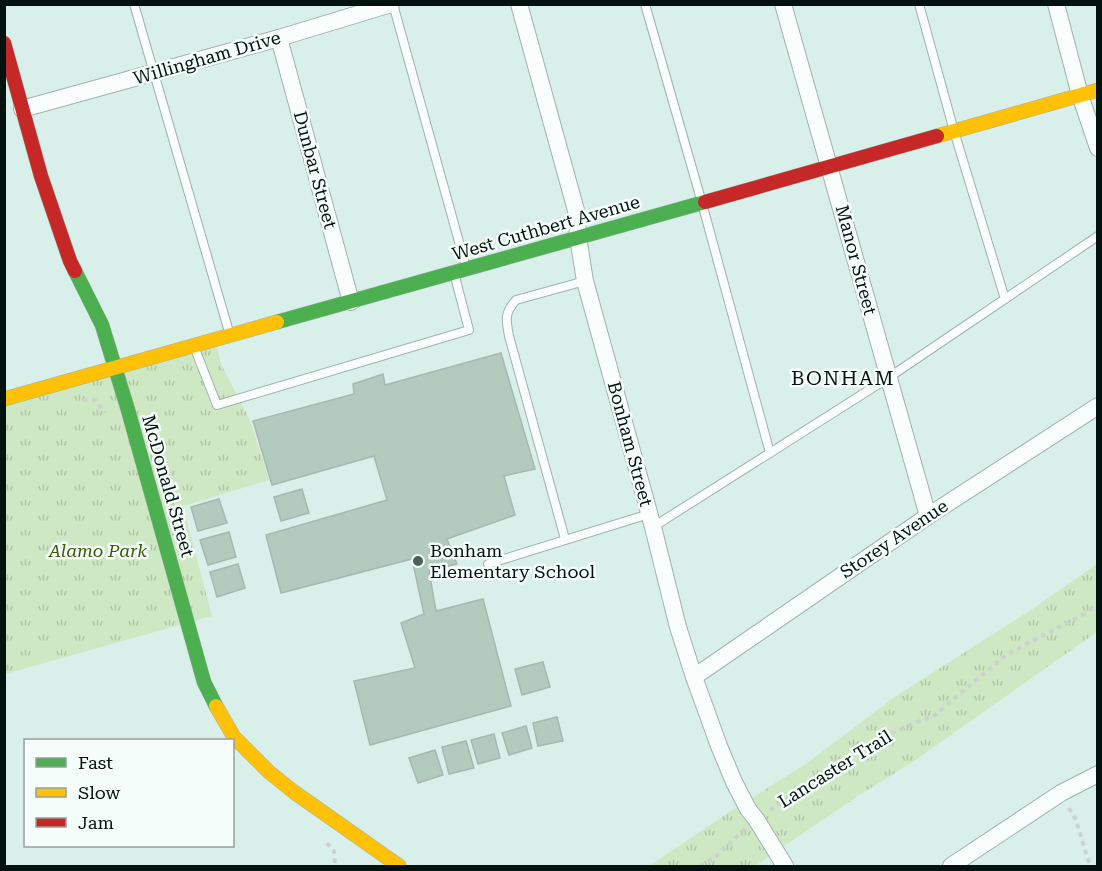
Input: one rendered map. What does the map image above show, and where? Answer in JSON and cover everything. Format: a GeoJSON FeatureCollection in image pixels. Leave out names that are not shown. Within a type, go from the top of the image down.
{"type":"FeatureCollection","features":[{"type":"Feature","properties":{"kind":"street","name":"Willingham Drive"},"geometry":{"type":"LineString","coordinates":[[22,109],[279,38],[392,4]]}},
{"type":"Feature","properties":{"kind":"street","name":"Bonham Street"},"geometry":{"type":"LineString","coordinates":[[519,4],[577,214],[585,281],[678,627],[730,774],[748,809],[785,867]]}},
{"type":"Feature","properties":{"kind":"street","name":"Manor Street"},"geometry":{"type":"LineString","coordinates":[[783,4],[928,516]]}},
{"type":"Feature","properties":{"kind":"street"},"geometry":{"type":"LineString","coordinates":[[1056,4],[1080,95],[1098,148]]}},
{"type":"Feature","properties":{"kind":"street","name":"Dunbar Street"},"geometry":{"type":"LineString","coordinates":[[279,38],[351,302]]}},
{"type":"Feature","properties":{"kind":"street","name":"McDonald Street"},"geometry":{"type":"LineString","coordinates":[[4,43],[41,176],[70,261],[102,325],[204,682],[219,714],[234,737],[268,772],[396,866]]}},
{"type":"Feature","properties":{"kind":"street","name":"West Cuthbert Avenue"},"geometry":{"type":"LineString","coordinates":[[4,399],[1098,90]]}},
{"type":"Feature","properties":{"kind":"street","name":"Storey Avenue"},"geometry":{"type":"LineString","coordinates":[[694,677],[928,516],[1098,406]]}},
{"type":"Feature","properties":{"kind":"street"},"geometry":{"type":"LineString","coordinates":[[952,866],[1061,793],[1098,774]]}},
{"type":"Feature","properties":{"kind":"lane"},"geometry":{"type":"LineString","coordinates":[[134,4],[230,336]]}},
{"type":"Feature","properties":{"kind":"lane"},"geometry":{"type":"LineString","coordinates":[[194,346],[216,405],[469,330],[460,271],[392,4]]}},
{"type":"Feature","properties":{"kind":"lane"},"geometry":{"type":"LineString","coordinates":[[645,4],[770,453]]}},
{"type":"Feature","properties":{"kind":"lane"},"geometry":{"type":"LineString","coordinates":[[919,4],[954,131],[1005,299]]}},
{"type":"Feature","properties":{"kind":"lane"},"geometry":{"type":"LineString","coordinates":[[489,564],[565,539],[651,521],[770,453],[888,378],[1098,236]]}},
{"type":"Feature","properties":{"kind":"lane"},"geometry":{"type":"LineString","coordinates":[[565,539],[508,336],[506,319],[509,308],[516,300],[585,281]]}},
{"type":"Feature","properties":{"kind":"path"},"geometry":{"type":"LineString","coordinates":[[72,403],[95,400],[104,411],[107,423]]}},
{"type":"Feature","properties":{"kind":"path","name":"Lancaster Trail"},"geometry":{"type":"LineString","coordinates":[[700,867],[714,858],[756,819],[847,758],[881,737],[935,715],[1006,655],[1084,614],[1098,604]]}},
{"type":"Feature","properties":{"kind":"path"},"geometry":{"type":"LineString","coordinates":[[1061,793],[1076,820],[1090,867]]}},
{"type":"Feature","properties":{"kind":"green space","name":"Alamo Park"},"geometry":{"type":"Polygon","coordinates":[[[215,340],[221,364],[250,420],[269,480],[183,506],[212,616],[5,674],[5,399],[215,340]]]}},
{"type":"Feature","properties":{"kind":"green space"},"geometry":{"type":"Polygon","coordinates":[[[1097,564],[1097,632],[914,761],[755,866],[649,866],[807,763],[896,696],[1031,610],[1097,564]]]}},
{"type":"Feature","properties":{"kind":"building"},"geometry":{"type":"Polygon","coordinates":[[[501,353],[535,469],[504,476],[515,515],[447,539],[457,564],[429,571],[436,611],[483,599],[511,706],[370,745],[354,681],[415,668],[401,623],[424,614],[412,559],[281,593],[266,535],[387,500],[374,456],[272,485],[253,421],[354,394],[353,384],[383,374],[385,385],[501,353]]]}},
{"type":"Feature","properties":{"kind":"building"},"geometry":{"type":"Polygon","coordinates":[[[302,489],[309,513],[281,521],[274,497],[302,489]]]}},
{"type":"Feature","properties":{"kind":"building"},"geometry":{"type":"Polygon","coordinates":[[[219,499],[227,523],[198,531],[191,507],[219,499]]]}},
{"type":"Feature","properties":{"kind":"building"},"geometry":{"type":"Polygon","coordinates":[[[229,532],[236,557],[208,565],[200,540],[229,532]]]}},
{"type":"Feature","properties":{"kind":"building"},"geometry":{"type":"Polygon","coordinates":[[[238,564],[245,588],[217,597],[210,572],[238,564]]]}},
{"type":"Feature","properties":{"kind":"building"},"geometry":{"type":"Polygon","coordinates":[[[543,662],[550,687],[522,695],[515,669],[543,662]]]}},
{"type":"Feature","properties":{"kind":"building"},"geometry":{"type":"Polygon","coordinates":[[[557,717],[563,741],[538,746],[533,723],[557,717]]]}},
{"type":"Feature","properties":{"kind":"building"},"geometry":{"type":"Polygon","coordinates":[[[526,726],[532,748],[509,755],[502,733],[526,726]]]}},
{"type":"Feature","properties":{"kind":"building"},"geometry":{"type":"Polygon","coordinates":[[[494,734],[500,758],[478,764],[471,740],[494,734]]]}},
{"type":"Feature","properties":{"kind":"building"},"geometry":{"type":"Polygon","coordinates":[[[466,741],[474,768],[449,774],[442,747],[466,741]]]}},
{"type":"Feature","properties":{"kind":"building"},"geometry":{"type":"Polygon","coordinates":[[[435,750],[443,775],[418,783],[409,758],[435,750]]]}},
{"type":"Feature","properties":{"kind":"traffic: fast"},"geometry":{"type":"LineString","coordinates":[[277,322],[705,202]]}},
{"type":"Feature","properties":{"kind":"traffic: fast"},"geometry":{"type":"LineString","coordinates":[[75,271],[102,325],[204,682],[216,706]]}},
{"type":"Feature","properties":{"kind":"traffic: slow"},"geometry":{"type":"LineString","coordinates":[[937,136],[1098,90]]}},
{"type":"Feature","properties":{"kind":"traffic: slow"},"geometry":{"type":"LineString","coordinates":[[4,399],[277,322]]}},
{"type":"Feature","properties":{"kind":"traffic: slow"},"geometry":{"type":"LineString","coordinates":[[216,706],[234,737],[269,772],[399,866]]}},
{"type":"Feature","properties":{"kind":"traffic: jam"},"geometry":{"type":"LineString","coordinates":[[4,43],[41,176],[75,271]]}},
{"type":"Feature","properties":{"kind":"traffic: jam"},"geometry":{"type":"LineString","coordinates":[[705,202],[937,136]]}},
{"type":"Feature","properties":{"kind":"place","name":"Bonham Elementary School"},"geometry":{"type":"Point","coordinates":[418,561]}},
{"type":"Feature","properties":{"kind":"district","name":"BONHAM"},"geometry":{"type":"Point","coordinates":[843,378]}}]}
